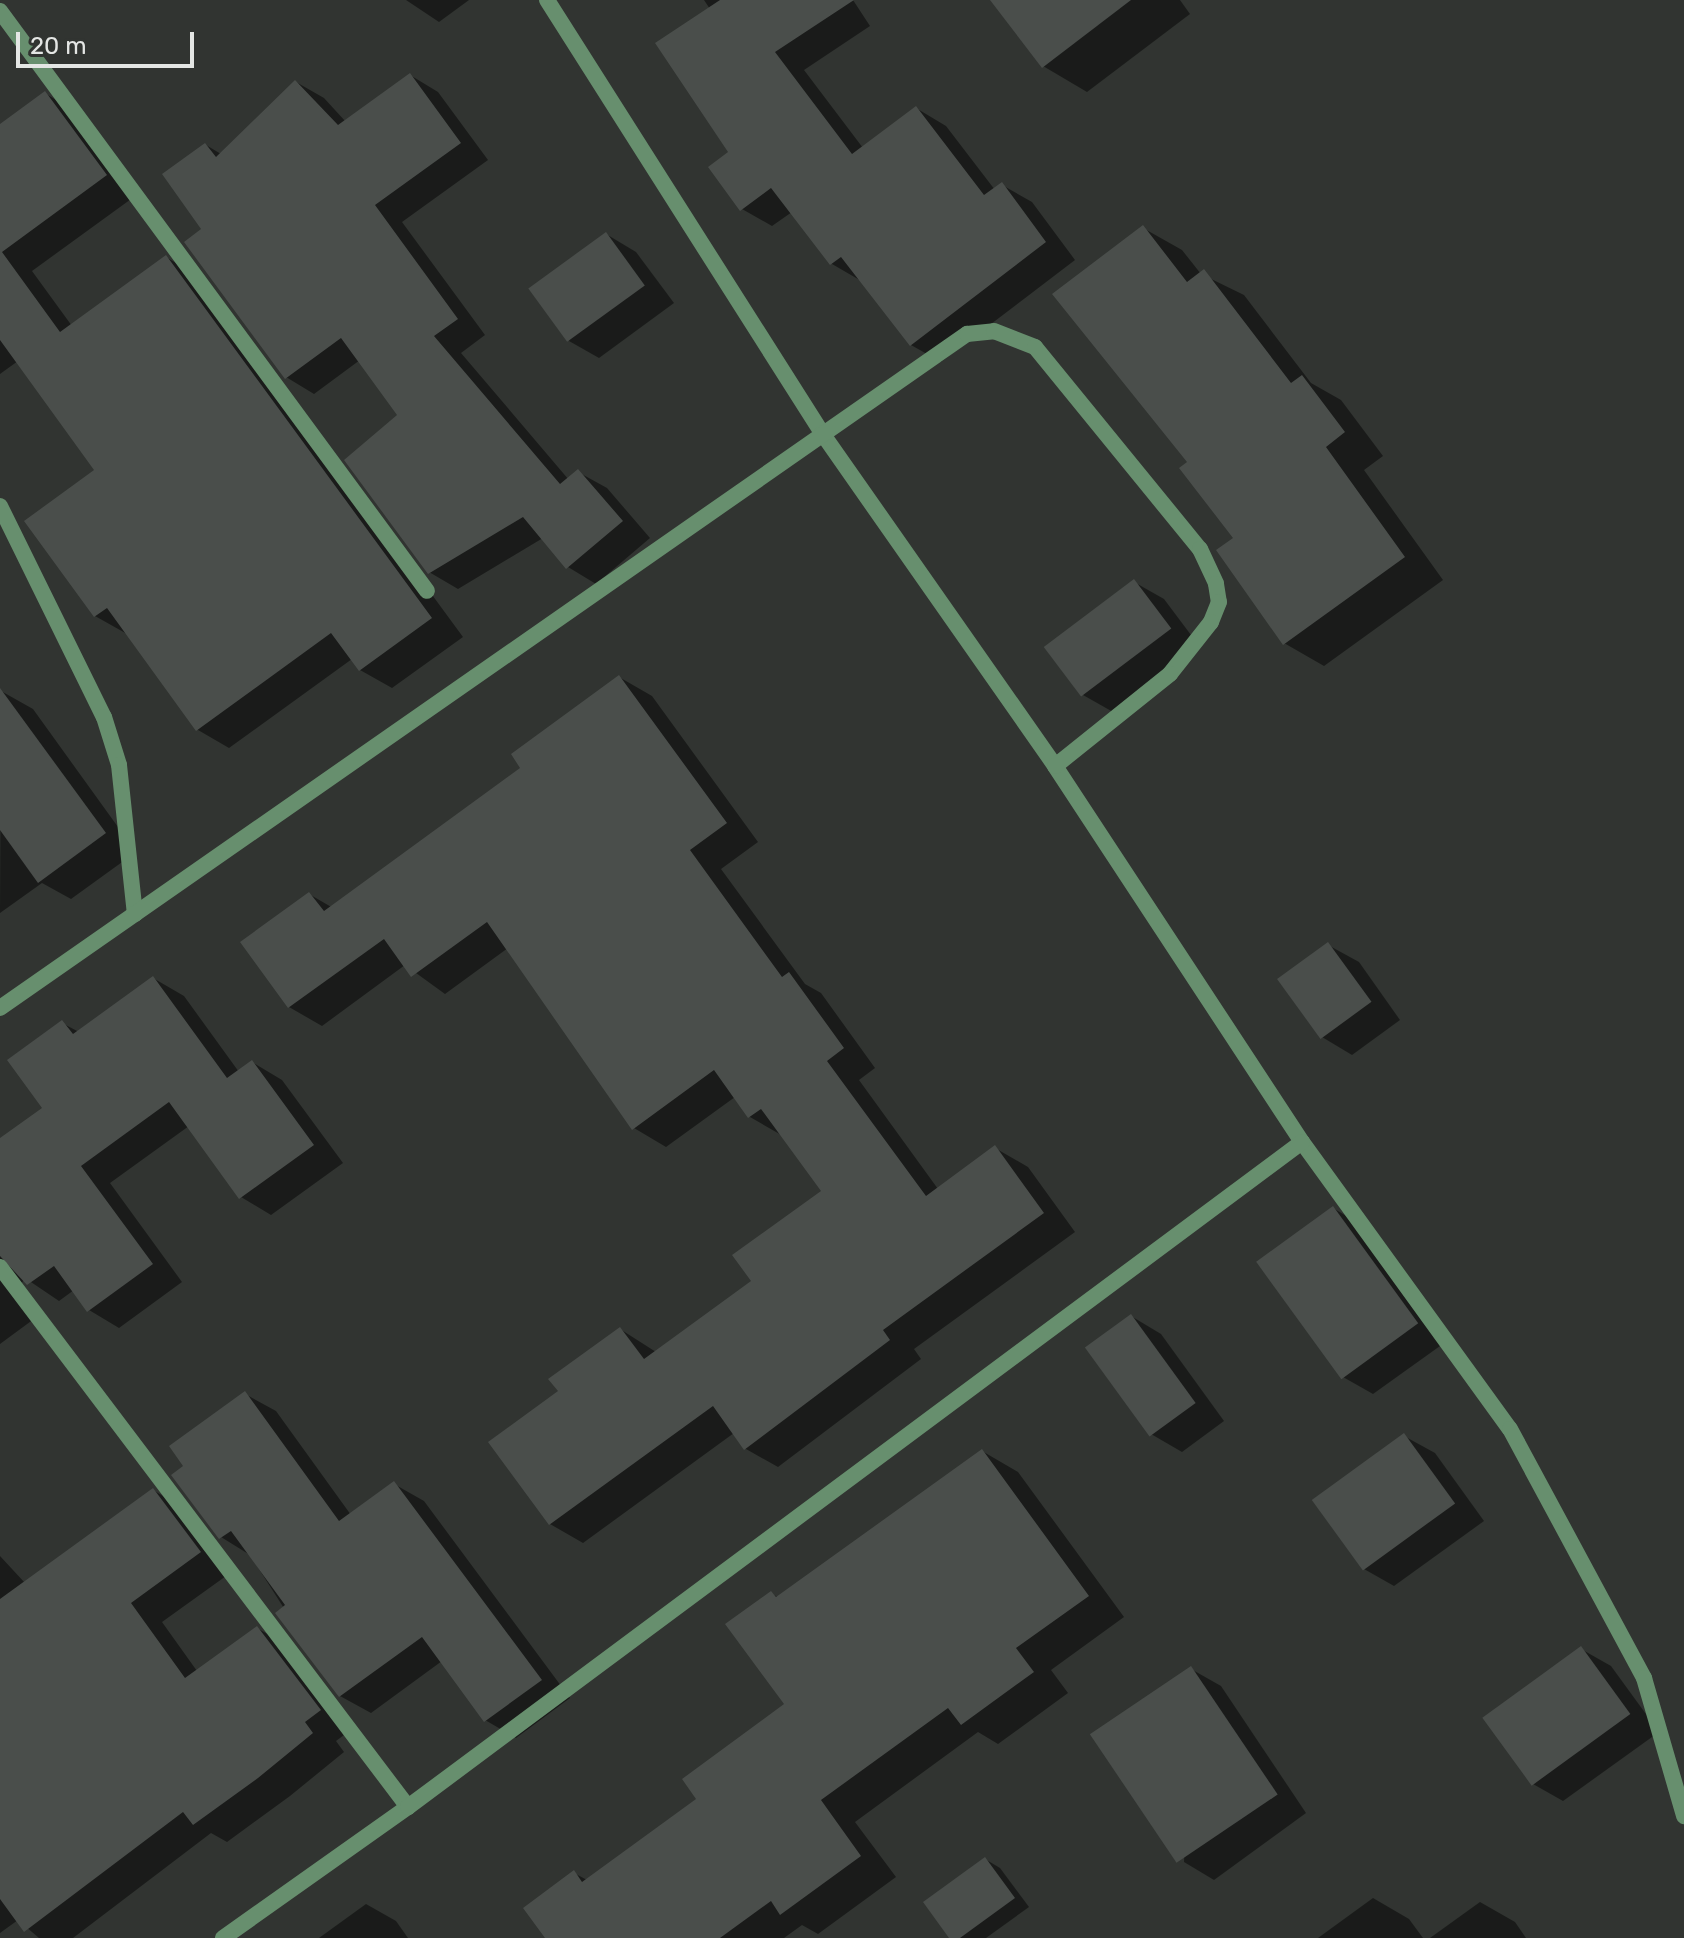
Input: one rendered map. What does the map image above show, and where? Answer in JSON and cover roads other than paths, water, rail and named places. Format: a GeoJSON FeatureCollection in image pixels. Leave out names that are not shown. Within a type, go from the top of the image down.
{"type":"FeatureCollection","features":[{"type":"Feature","properties":{"kind":"street"},"geometry":{"type":"LineString","coordinates":[[547,0],[822,433],[1055,766],[1302,1142],[1510,1429],[1644,1678],[1684,1816]]}},
{"type":"Feature","properties":{"kind":"street"},"geometry":{"type":"LineString","coordinates":[[0,11],[427,591]]}},
{"type":"Feature","properties":{"kind":"street"},"geometry":{"type":"LineString","coordinates":[[0,1008],[949,342],[994,331],[1035,347],[1200,549],[1219,602],[1211,622],[1170,674],[1055,766]]}},
{"type":"Feature","properties":{"kind":"street"},"geometry":{"type":"LineString","coordinates":[[0,506],[104,717],[119,765],[135,914]]}},
{"type":"Feature","properties":{"kind":"street"},"geometry":{"type":"LineString","coordinates":[[223,1938],[408,1807],[1302,1142]]}},
{"type":"Feature","properties":{"kind":"street"},"geometry":{"type":"LineString","coordinates":[[0,1267],[408,1807]]}}]}
